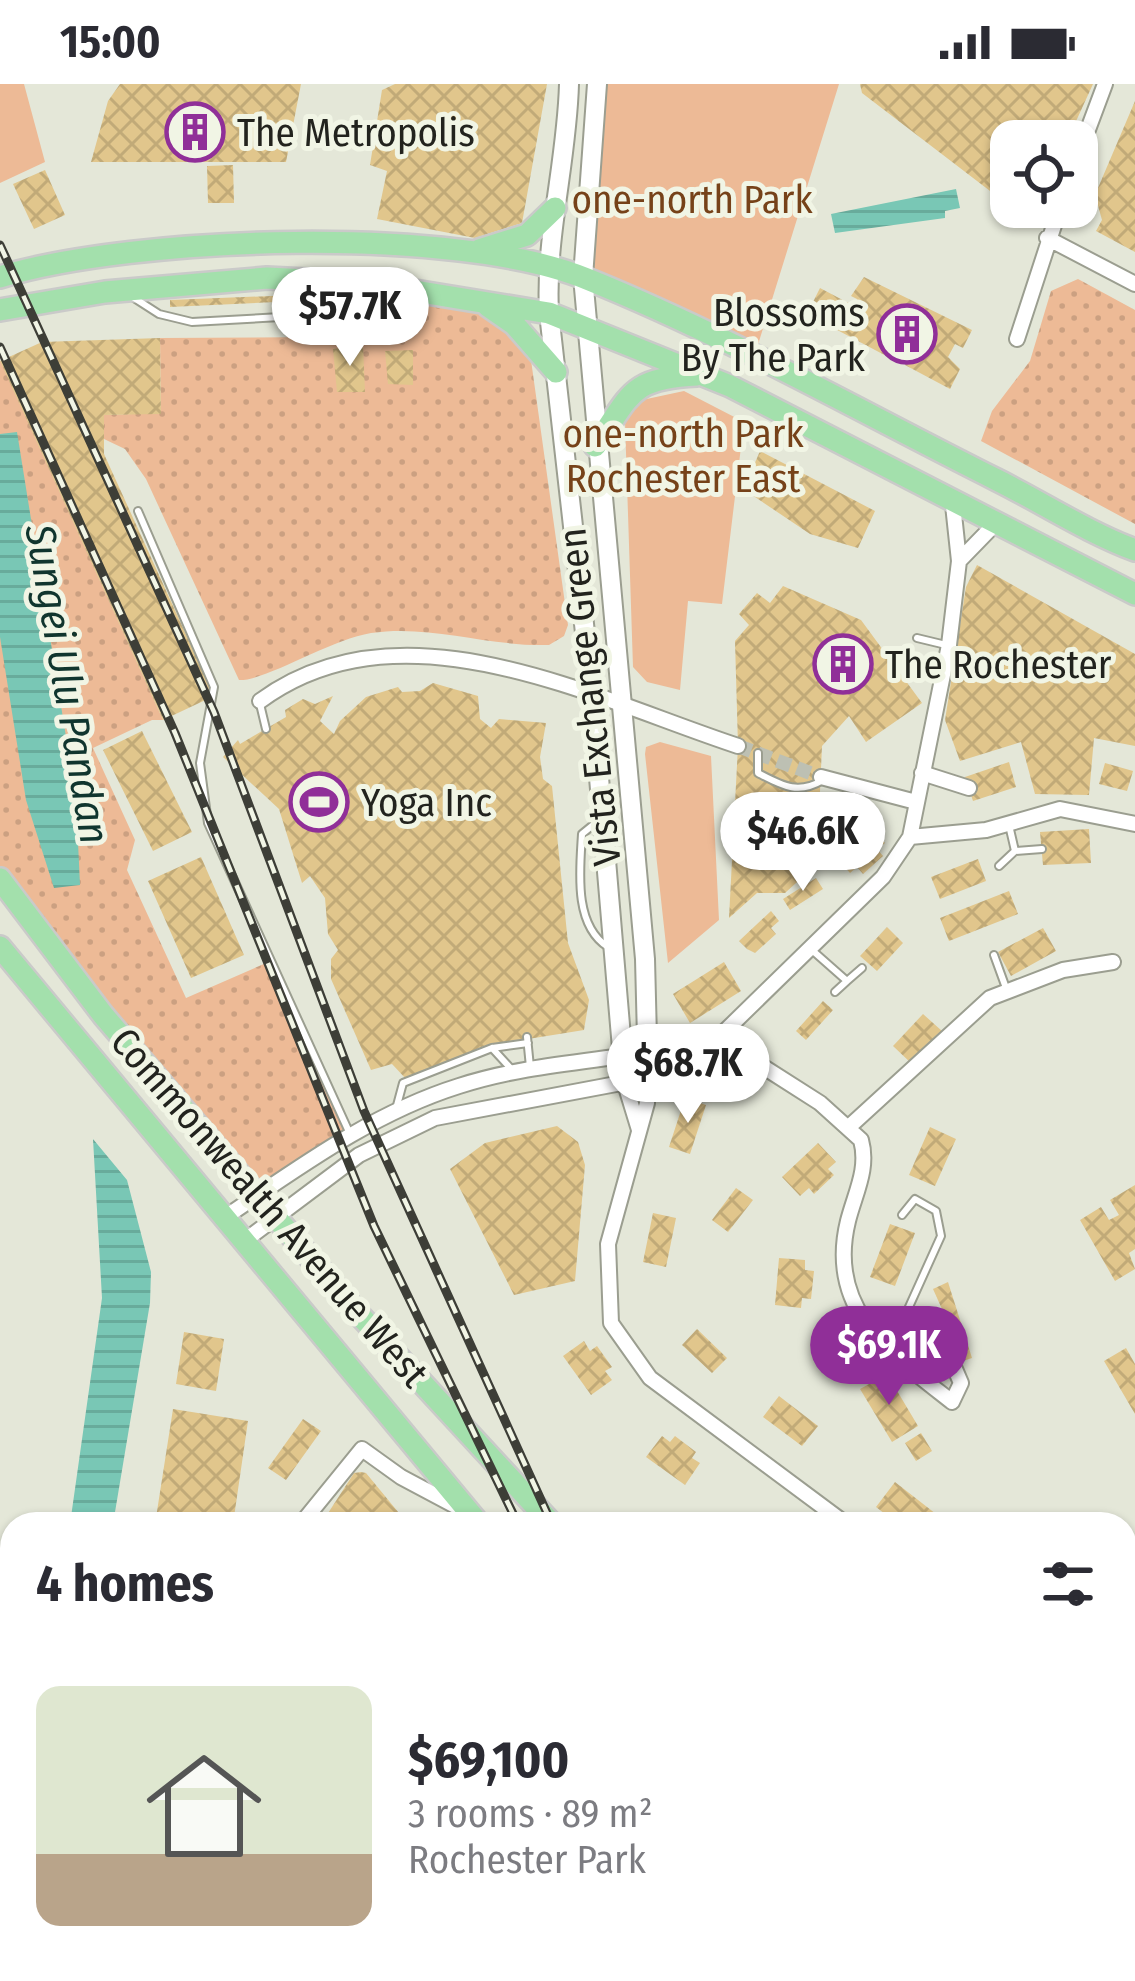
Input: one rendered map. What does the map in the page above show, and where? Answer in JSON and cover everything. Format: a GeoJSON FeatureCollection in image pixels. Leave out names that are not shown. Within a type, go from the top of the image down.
{"type":"FeatureCollection","features":[{"type":"Feature","properties":{"kind":"main road"},"geometry":{"type":"LineString","coordinates":[[460,252],[519,239],[555,208]]}},
{"type":"Feature","properties":{"kind":"main road"},"geometry":{"type":"LineString","coordinates":[[0,277],[153,249],[277,243],[460,252],[547,266],[583,277],[733,346],[1135,550]]}},
{"type":"Feature","properties":{"kind":"main road"},"geometry":{"type":"LineString","coordinates":[[0,310],[122,290],[267,278],[366,283],[549,313],[704,374],[1135,594]]}},
{"type":"Feature","properties":{"kind":"main road"},"geometry":{"type":"LineString","coordinates":[[478,301],[514,323],[556,372]]}},
{"type":"Feature","properties":{"kind":"main road"},"geometry":{"type":"LineString","coordinates":[[595,446],[618,405],[636,388],[659,378],[704,374]]}},
{"type":"Feature","properties":{"kind":"main road","name":"Commonwealth Avenue West"},"geometry":{"type":"LineString","coordinates":[[0,879],[103,1015],[260,1193],[354,1309],[541,1512]]}},
{"type":"Feature","properties":{"kind":"main road","name":"Commonwealth Avenue West"},"geometry":{"type":"LineString","coordinates":[[0,947],[469,1512]]}},
{"type":"Feature","properties":{"kind":"street","name":"Vista Exchange Green"},"geometry":{"type":"LineString","coordinates":[[569,84],[547,266],[549,313],[592,695],[626,1084]]}},
{"type":"Feature","properties":{"kind":"street","name":"Vista Exchange Green"},"geometry":{"type":"LineString","coordinates":[[598,84],[583,277],[650,1052],[648,1078]]}},
{"type":"Feature","properties":{"kind":"street"},"geometry":{"type":"LineString","coordinates":[[1089,120],[1100,86]]}},
{"type":"Feature","properties":{"kind":"street"},"geometry":{"type":"LineString","coordinates":[[1017,339],[1051,228]]}},
{"type":"Feature","properties":{"kind":"street"},"geometry":{"type":"LineString","coordinates":[[1047,238],[1135,284]]}},
{"type":"Feature","properties":{"kind":"street"},"geometry":{"type":"LineString","coordinates":[[247,1239],[359,1155],[435,1118],[648,1078],[718,1037],[892,867],[910,837],[949,645],[959,561],[953,505]]}},
{"type":"Feature","properties":{"kind":"street"},"geometry":{"type":"LineString","coordinates":[[959,561],[994,525]]}},
{"type":"Feature","properties":{"kind":"street"},"geometry":{"type":"LineString","coordinates":[[260,700],[331,664],[385,652],[460,659],[592,695],[738,746]]}},
{"type":"Feature","properties":{"kind":"street"},"geometry":{"type":"LineString","coordinates":[[922,773],[969,788]]}},
{"type":"Feature","properties":{"kind":"street"},"geometry":{"type":"LineString","coordinates":[[823,777],[916,802]]}},
{"type":"Feature","properties":{"kind":"street"},"geometry":{"type":"LineString","coordinates":[[910,837],[986,830],[1060,809],[1109,815],[1135,824]]}},
{"type":"Feature","properties":{"kind":"street"},"geometry":{"type":"LineString","coordinates":[[850,1126],[968,1016],[1006,988],[1112,962]]}},
{"type":"Feature","properties":{"kind":"street"},"geometry":{"type":"LineString","coordinates":[[718,1037],[850,1126],[865,1154],[845,1239],[847,1293],[856,1313],[952,1402],[961,1383],[956,1369]]}},
{"type":"Feature","properties":{"kind":"street"},"geometry":{"type":"LineString","coordinates":[[226,1216],[350,1134],[395,1111],[465,1084],[650,1052]]}},
{"type":"Feature","properties":{"kind":"street"},"geometry":{"type":"LineString","coordinates":[[648,1078],[608,1244],[607,1302],[625,1348],[650,1378],[830,1512]]}},
{"type":"Feature","properties":{"kind":"street"},"geometry":{"type":"LineString","coordinates":[[626,1084],[639,1130]]}},
{"type":"Feature","properties":{"kind":"street"},"geometry":{"type":"LineString","coordinates":[[311,1512],[362,1449],[400,1478],[462,1512]]}},
{"type":"Feature","properties":{"kind":"lane"},"geometry":{"type":"LineString","coordinates":[[122,290],[159,314],[192,322],[334,314],[366,283]]}},
{"type":"Feature","properties":{"kind":"lane"},"geometry":{"type":"LineString","coordinates":[[138,511],[214,687],[200,764],[208,823],[350,1134]]}},
{"type":"Feature","properties":{"kind":"lane"},"geometry":{"type":"LineString","coordinates":[[917,638],[936,646],[949,645]]}},
{"type":"Feature","properties":{"kind":"lane"},"geometry":{"type":"LineString","coordinates":[[260,700],[259,718],[266,729]]}},
{"type":"Feature","properties":{"kind":"lane"},"geometry":{"type":"LineString","coordinates":[[758,753],[758,773],[784,787],[807,790],[823,777]]}},
{"type":"Feature","properties":{"kind":"lane"},"geometry":{"type":"LineString","coordinates":[[601,820],[582,834],[582,896],[596,938],[616,950]]}},
{"type":"Feature","properties":{"kind":"lane"},"geometry":{"type":"LineString","coordinates":[[1008,822],[1016,851]]}},
{"type":"Feature","properties":{"kind":"lane"},"geometry":{"type":"LineString","coordinates":[[999,866],[1016,851],[1042,849]]}},
{"type":"Feature","properties":{"kind":"lane"},"geometry":{"type":"LineString","coordinates":[[811,948],[847,981]]}},
{"type":"Feature","properties":{"kind":"lane"},"geometry":{"type":"LineString","coordinates":[[994,955],[1006,988]]}},
{"type":"Feature","properties":{"kind":"lane"},"geometry":{"type":"LineString","coordinates":[[835,992],[862,968]]}},
{"type":"Feature","properties":{"kind":"lane"},"geometry":{"type":"LineString","coordinates":[[395,1111],[403,1083],[492,1048],[528,1040],[523,1072],[492,1048]]}},
{"type":"Feature","properties":{"kind":"lane"},"geometry":{"type":"LineString","coordinates":[[890,1348],[941,1236],[936,1211],[915,1199],[902,1215]]}},
{"type":"Feature","properties":{"kind":"green space"},"geometry":{"type":"Polygon","coordinates":[[[0,84],[24,84],[45,162],[0,183],[0,84]]]}},
{"type":"Feature","properties":{"kind":"green space","name":"one-north Park"},"geometry":{"type":"Polygon","coordinates":[[[597,84],[839,84],[756,351],[583,277],[597,84]]]}},
{"type":"Feature","properties":{"kind":"green space"},"geometry":{"type":"Polygon","coordinates":[[[1078,279],[1135,310],[1135,524],[981,441],[992,411],[1030,361],[1051,291],[1078,279]]]}},
{"type":"Feature","properties":{"kind":"green space"},"geometry":{"type":"Polygon","coordinates":[[[377,295],[489,314],[531,360],[568,625],[564,636],[549,645],[416,631],[371,633],[239,680],[146,479],[125,449],[104,439],[104,415],[161,413],[160,338],[326,337],[377,295]]]}},
{"type":"Feature","properties":{"kind":"green space"},"geometry":{"type":"Polygon","coordinates":[[[0,360],[163,720],[152,720],[93,748],[135,840],[127,870],[186,998],[273,960],[350,1134],[260,1193],[0,879],[0,360]]]}},
{"type":"Feature","properties":{"kind":"green space","name":"one-north Park Rochester East"},"geometry":{"type":"Polygon","coordinates":[[[684,391],[744,422],[722,604],[688,601],[680,690],[647,682],[633,667],[625,422],[642,400],[684,391]]]}},
{"type":"Feature","properties":{"kind":"green space"},"geometry":{"type":"Polygon","coordinates":[[[660,742],[711,756],[719,920],[668,963],[645,754],[646,747],[660,742]]]}},
{"type":"Feature","properties":{"kind":"water"},"geometry":{"type":"Polygon","coordinates":[[[956,189],[960,208],[945,211],[945,218],[835,233],[831,214],[956,189]]]}},
{"type":"Feature","properties":{"kind":"water"},"geometry":{"type":"Polygon","coordinates":[[[17,432],[76,799],[80,885],[54,888],[26,800],[0,637],[0,434],[17,432]]]}},
{"type":"Feature","properties":{"kind":"water"},"geometry":{"type":"Polygon","coordinates":[[[93,1139],[127,1180],[151,1272],[150,1303],[115,1512],[72,1512],[102,1298],[93,1139]]]}},
{"type":"Feature","properties":{"kind":"building","name":"The Metropolis"},"geometry":{"type":"Polygon","coordinates":[[[120,84],[301,84],[286,162],[91,162],[108,101],[120,84]]]}},
{"type":"Feature","properties":{"kind":"building"},"geometry":{"type":"Polygon","coordinates":[[[395,84],[547,84],[522,223],[475,238],[377,219],[387,171],[370,165],[382,90],[395,84]]]}},
{"type":"Feature","properties":{"kind":"building"},"geometry":{"type":"Polygon","coordinates":[[[860,84],[1093,84],[1077,120],[990,120],[990,191],[862,93],[860,84]]]}},
{"type":"Feature","properties":{"kind":"building"},"geometry":{"type":"Polygon","coordinates":[[[1135,101],[1135,252],[1096,231],[1102,220],[1098,188],[1135,101]]]}},
{"type":"Feature","properties":{"kind":"building"},"geometry":{"type":"Polygon","coordinates":[[[233,165],[234,203],[208,203],[207,166],[233,165]]]}},
{"type":"Feature","properties":{"kind":"building"},"geometry":{"type":"Polygon","coordinates":[[[45,170],[65,215],[34,229],[13,184],[45,170]]]}},
{"type":"Feature","properties":{"kind":"building","name":"Blossoms By The Park"},"geometry":{"type":"Polygon","coordinates":[[[864,277],[972,330],[963,348],[955,344],[948,357],[960,369],[950,389],[905,365],[915,345],[902,339],[892,359],[807,314],[820,288],[854,306],[857,299],[851,296],[864,277]]]}},
{"type":"Feature","properties":{"kind":"building"},"geometry":{"type":"Polygon","coordinates":[[[321,294],[321,300],[170,307],[170,300],[321,294]]]}},
{"type":"Feature","properties":{"kind":"building"},"geometry":{"type":"Polygon","coordinates":[[[160,338],[161,414],[104,415],[104,454],[214,696],[163,720],[0,361],[42,342],[160,338]]]}},
{"type":"Feature","properties":{"kind":"building"},"geometry":{"type":"Polygon","coordinates":[[[363,345],[365,392],[337,392],[333,349],[363,345]]]}},
{"type":"Feature","properties":{"kind":"building"},"geometry":{"type":"Polygon","coordinates":[[[413,350],[413,385],[388,384],[385,351],[413,350]]]}},
{"type":"Feature","properties":{"kind":"building"},"geometry":{"type":"Polygon","coordinates":[[[760,451],[875,511],[858,548],[810,534],[752,495],[761,476],[751,472],[760,451]]]}},
{"type":"Feature","properties":{"kind":"building"},"geometry":{"type":"Polygon","coordinates":[[[977,565],[1135,654],[1135,746],[1094,738],[1089,795],[1035,794],[1021,742],[960,761],[945,720],[966,587],[977,565]]]}},
{"type":"Feature","properties":{"kind":"building"},"geometry":{"type":"Polygon","coordinates":[[[783,586],[861,620],[922,703],[866,742],[849,716],[822,746],[820,792],[830,795],[829,843],[813,860],[817,864],[785,893],[757,893],[729,918],[738,746],[735,641],[749,625],[739,614],[757,593],[770,603],[783,586]]]}},
{"type":"Feature","properties":{"kind":"building"},"geometry":{"type":"Polygon","coordinates":[[[433,683],[478,696],[480,719],[491,728],[499,719],[546,723],[540,757],[543,779],[552,786],[568,943],[589,1000],[584,1030],[484,1046],[407,1080],[392,1064],[371,1070],[331,979],[331,959],[338,950],[328,934],[325,898],[310,876],[302,883],[279,809],[223,757],[238,740],[240,744],[286,717],[285,710],[303,699],[315,704],[333,696],[320,721],[334,734],[340,721],[366,697],[398,687],[402,692],[420,691],[433,683]]]}},
{"type":"Feature","properties":{"kind":"building"},"geometry":{"type":"Polygon","coordinates":[[[142,731],[192,832],[153,851],[103,750],[142,731]]]}},
{"type":"Feature","properties":{"kind":"building"},"geometry":{"type":"Polygon","coordinates":[[[1009,762],[1016,787],[973,801],[965,777],[1009,762]]]}},
{"type":"Feature","properties":{"kind":"building"},"geometry":{"type":"Polygon","coordinates":[[[1105,763],[1133,771],[1127,791],[1099,784],[1105,763]]]}},
{"type":"Feature","properties":{"kind":"building"},"geometry":{"type":"Polygon","coordinates":[[[869,824],[885,843],[877,849],[883,856],[863,874],[857,867],[850,873],[835,856],[869,824]]]}},
{"type":"Feature","properties":{"kind":"building"},"geometry":{"type":"Polygon","coordinates":[[[1089,829],[1091,863],[1043,865],[1040,832],[1089,829]]]}},
{"type":"Feature","properties":{"kind":"building"},"geometry":{"type":"Polygon","coordinates":[[[201,857],[244,955],[191,978],[148,881],[201,857]]]}},
{"type":"Feature","properties":{"kind":"building"},"geometry":{"type":"Polygon","coordinates":[[[978,859],[986,881],[940,899],[931,877],[978,859]]]}},
{"type":"Feature","properties":{"kind":"building"},"geometry":{"type":"Polygon","coordinates":[[[816,878],[823,889],[790,910],[783,899],[816,878]]]}},
{"type":"Feature","properties":{"kind":"building"},"geometry":{"type":"Polygon","coordinates":[[[1009,891],[1018,914],[949,941],[940,918],[1009,891]]]}},
{"type":"Feature","properties":{"kind":"building"},"geometry":{"type":"Polygon","coordinates":[[[771,911],[779,921],[771,928],[776,934],[755,953],[747,949],[739,941],[771,911]]]}},
{"type":"Feature","properties":{"kind":"building"},"geometry":{"type":"Polygon","coordinates":[[[887,927],[903,943],[877,971],[860,956],[887,927]]]}},
{"type":"Feature","properties":{"kind":"building"},"geometry":{"type":"Polygon","coordinates":[[[1043,928],[1056,951],[1011,976],[998,952],[1043,928]]]}},
{"type":"Feature","properties":{"kind":"building"},"geometry":{"type":"Polygon","coordinates":[[[724,962],[741,991],[690,1023],[673,994],[724,962]]]}},
{"type":"Feature","properties":{"kind":"building"},"geometry":{"type":"Polygon","coordinates":[[[823,1001],[833,1010],[806,1040],[796,1031],[823,1001]]]}},
{"type":"Feature","properties":{"kind":"building"},"geometry":{"type":"Polygon","coordinates":[[[923,1014],[942,1031],[912,1064],[893,1046],[923,1014]]]}},
{"type":"Feature","properties":{"kind":"building"},"geometry":{"type":"Polygon","coordinates":[[[685,1098],[706,1105],[690,1154],[669,1147],[685,1098]]]}},
{"type":"Feature","properties":{"kind":"building"},"geometry":{"type":"Polygon","coordinates":[[[557,1126],[578,1142],[585,1165],[575,1281],[514,1295],[450,1169],[485,1143],[557,1126]]]}},
{"type":"Feature","properties":{"kind":"building"},"geometry":{"type":"Polygon","coordinates":[[[930,1127],[956,1139],[935,1186],[909,1175],[930,1127]]]}},
{"type":"Feature","properties":{"kind":"building"},"geometry":{"type":"Polygon","coordinates":[[[818,1143],[836,1162],[828,1169],[834,1175],[814,1194],[809,1188],[800,1196],[782,1177],[818,1143]]]}},
{"type":"Feature","properties":{"kind":"building"},"geometry":{"type":"Polygon","coordinates":[[[1135,1185],[1135,1249],[1129,1253],[1135,1269],[1115,1281],[1080,1220],[1101,1207],[1109,1220],[1119,1215],[1110,1200],[1135,1185]]]}},
{"type":"Feature","properties":{"kind":"building"},"geometry":{"type":"Polygon","coordinates":[[[736,1188],[753,1200],[728,1232],[712,1220],[736,1188]]]}},
{"type":"Feature","properties":{"kind":"building"},"geometry":{"type":"Polygon","coordinates":[[[653,1213],[676,1218],[666,1267],[643,1262],[653,1213]]]}},
{"type":"Feature","properties":{"kind":"building"},"geometry":{"type":"Polygon","coordinates":[[[890,1224],[915,1233],[895,1286],[870,1277],[890,1224]]]}},
{"type":"Feature","properties":{"kind":"building"},"geometry":{"type":"Polygon","coordinates":[[[779,1258],[805,1260],[805,1270],[814,1271],[811,1299],[802,1298],[801,1308],[775,1305],[779,1258]]]}},
{"type":"Feature","properties":{"kind":"building"},"geometry":{"type":"Polygon","coordinates":[[[948,1282],[972,1358],[948,1366],[929,1313],[942,1309],[933,1289],[948,1282]]]}},
{"type":"Feature","properties":{"kind":"building"},"geometry":{"type":"Polygon","coordinates":[[[697,1329],[727,1358],[712,1373],[682,1345],[697,1329]]]}},
{"type":"Feature","properties":{"kind":"building"},"geometry":{"type":"Polygon","coordinates":[[[184,1332],[224,1339],[216,1391],[176,1384],[184,1332]]]}},
{"type":"Feature","properties":{"kind":"building"},"geometry":{"type":"Polygon","coordinates":[[[584,1341],[590,1351],[597,1346],[612,1367],[605,1371],[612,1380],[591,1395],[563,1356],[584,1341]]]}},
{"type":"Feature","properties":{"kind":"building"},"geometry":{"type":"Polygon","coordinates":[[[1126,1348],[1135,1364],[1135,1414],[1104,1361],[1126,1348]]]}},
{"type":"Feature","properties":{"kind":"building"},"geometry":{"type":"Polygon","coordinates":[[[887,1374],[918,1426],[892,1442],[860,1389],[887,1374]]]}},
{"type":"Feature","properties":{"kind":"building"},"geometry":{"type":"Polygon","coordinates":[[[779,1396],[818,1426],[802,1446],[763,1417],[779,1396]]]}},
{"type":"Feature","properties":{"kind":"building"},"geometry":{"type":"Polygon","coordinates":[[[173,1409],[248,1421],[235,1512],[157,1512],[173,1409]]]}},
{"type":"Feature","properties":{"kind":"building"},"geometry":{"type":"Polygon","coordinates":[[[303,1419],[321,1431],[286,1480],[268,1468],[303,1419]]]}},
{"type":"Feature","properties":{"kind":"building"},"geometry":{"type":"Polygon","coordinates":[[[921,1433],[932,1451],[916,1461],[905,1443],[921,1433]]]}},
{"type":"Feature","properties":{"kind":"building"},"geometry":{"type":"Polygon","coordinates":[[[662,1436],[670,1442],[675,1436],[696,1452],[692,1458],[700,1463],[685,1485],[646,1457],[662,1436]]]}},
{"type":"Feature","properties":{"kind":"building"},"geometry":{"type":"Polygon","coordinates":[[[354,1473],[366,1473],[398,1512],[329,1512],[354,1473]]]}},
{"type":"Feature","properties":{"kind":"building"},"geometry":{"type":"Polygon","coordinates":[[[895,1482],[933,1512],[882,1512],[876,1507],[895,1482]]]}},
{"type":"Feature","properties":{"kind":"tunnel"},"geometry":{"type":"LineString","coordinates":[[738,746],[821,777]]}},
{"type":"Feature","properties":{"kind":"railway"},"geometry":{"type":"LineString","coordinates":[[0,245],[214,712],[364,1111],[547,1512]]}},
{"type":"Feature","properties":{"kind":"railway"},"geometry":{"type":"LineString","coordinates":[[0,347],[175,733],[374,1226],[512,1512]]}},
{"type":"Feature","properties":{"kind":"place","name":"The Metropolis"},"geometry":{"type":"Point","coordinates":[195,132]}},
{"type":"Feature","properties":{"kind":"place","name":"Blossoms By The Park"},"geometry":{"type":"Point","coordinates":[907,334]}},
{"type":"Feature","properties":{"kind":"place","name":"The Rochester"},"geometry":{"type":"Point","coordinates":[843,664]}},
{"type":"Feature","properties":{"kind":"place","name":"Yoga Inc"},"geometry":{"type":"Point","coordinates":[319,802]}},
{"type":"Feature","properties":{"kind":"water label","name":"Sungei Ulu Pandan"},"geometry":{"type":"Point","coordinates":[68,684]}}]}
